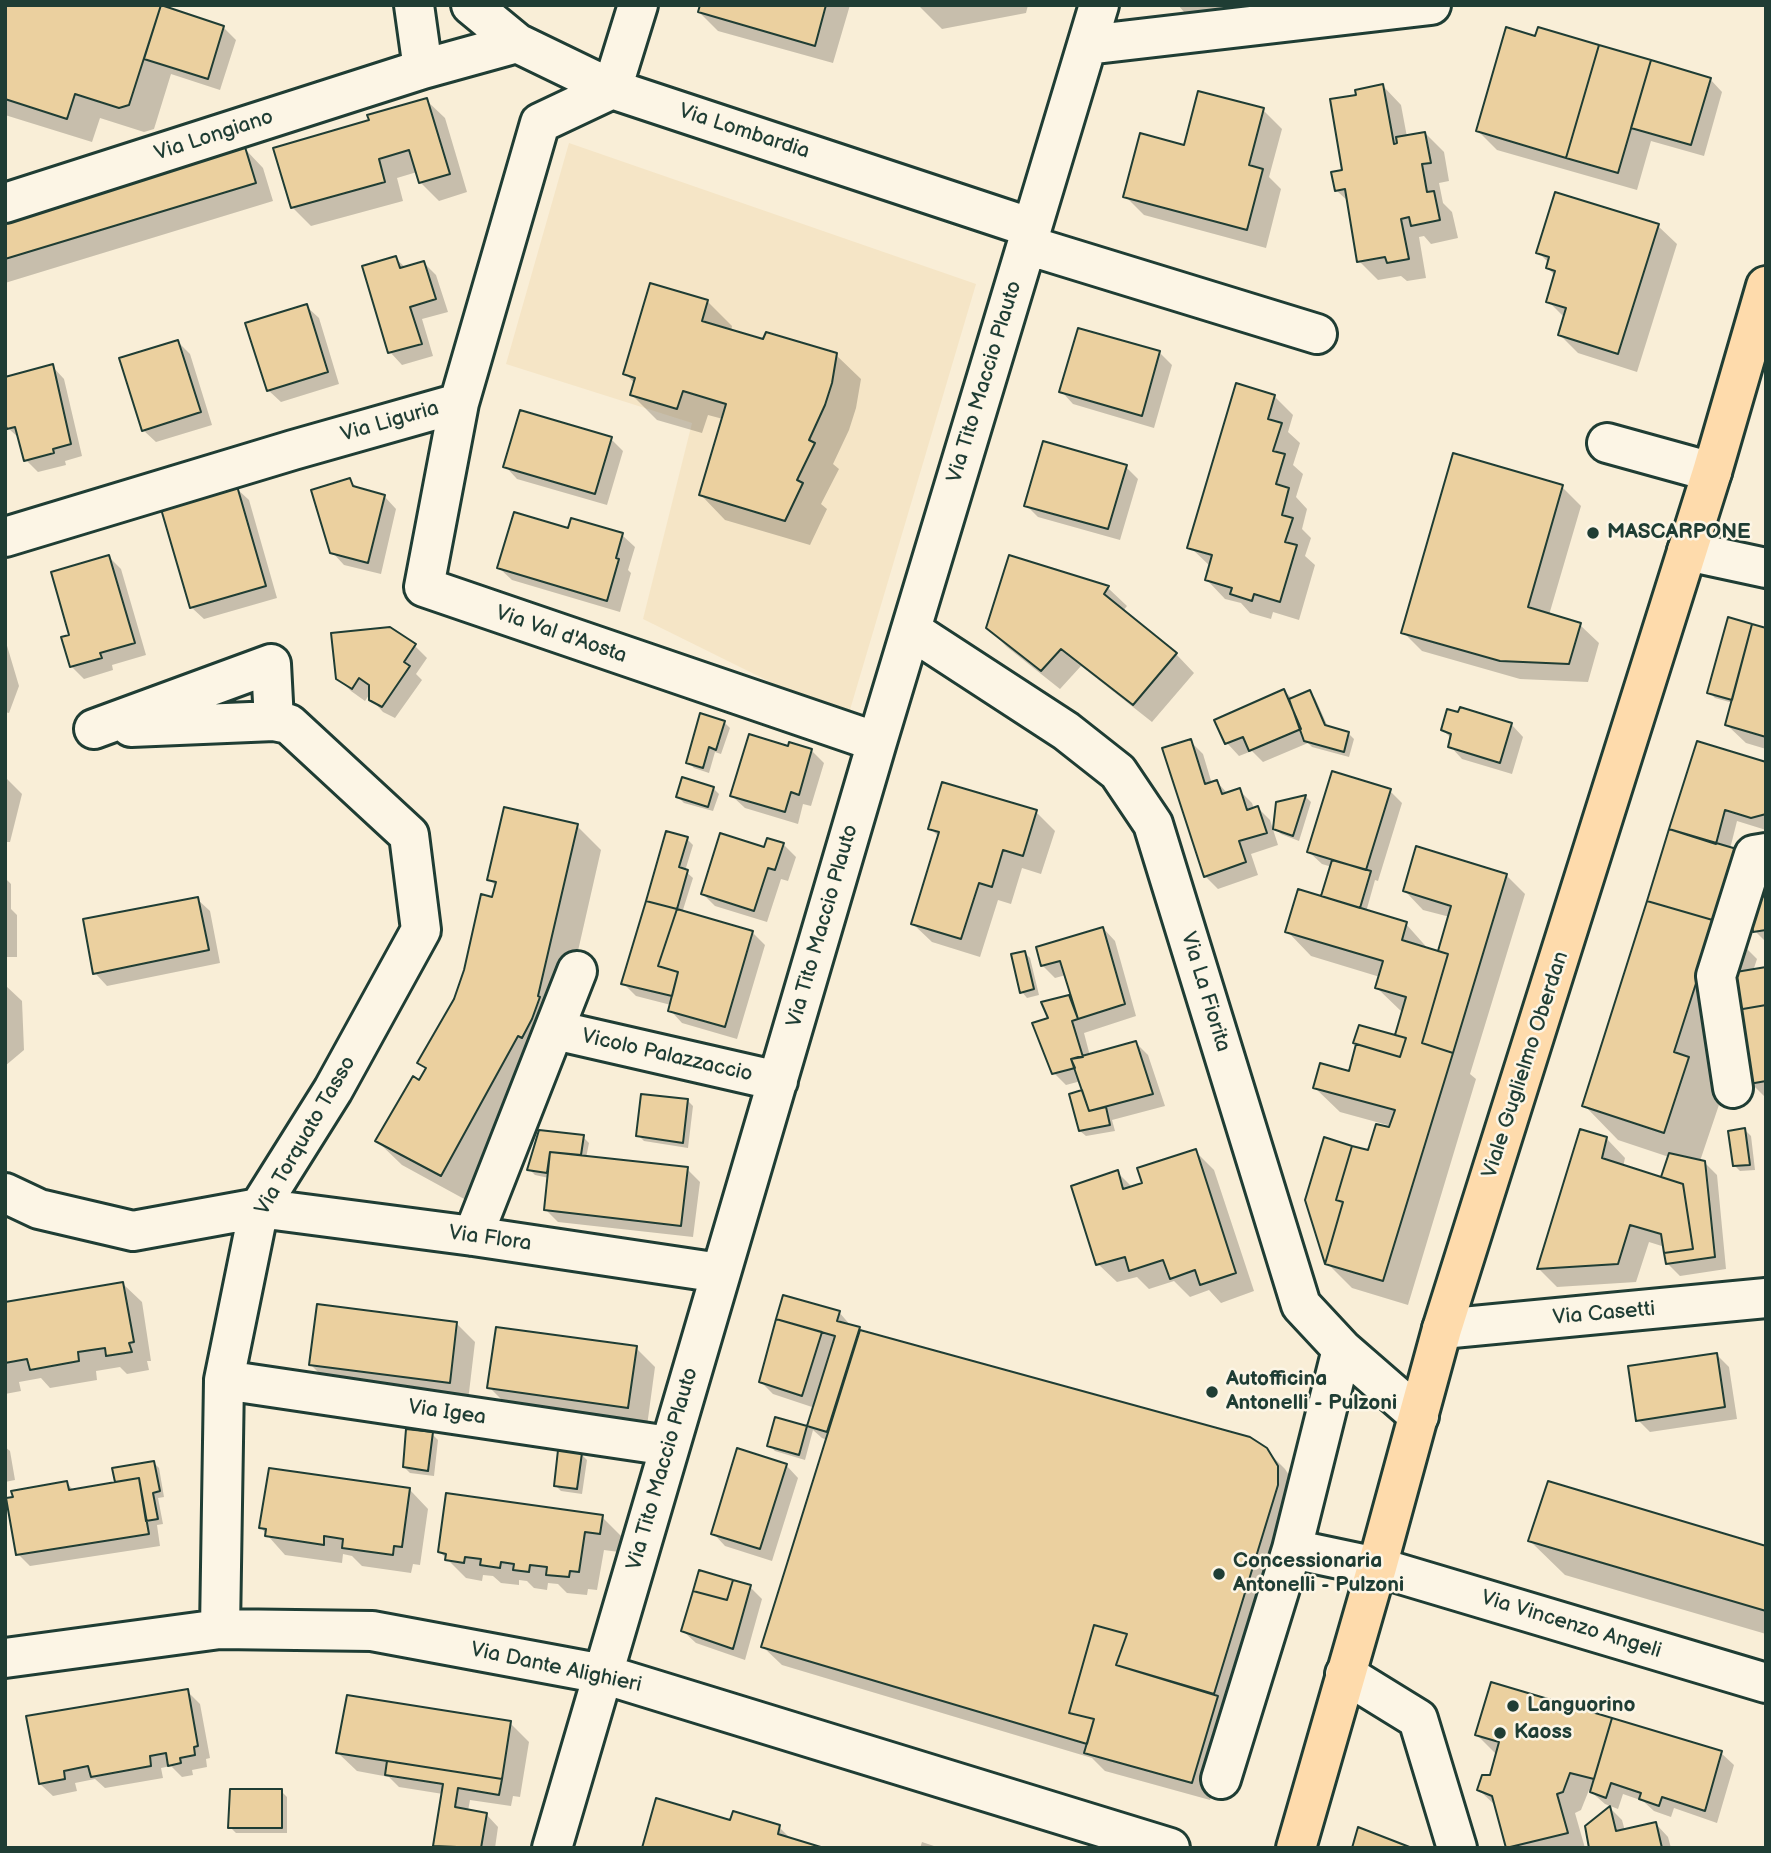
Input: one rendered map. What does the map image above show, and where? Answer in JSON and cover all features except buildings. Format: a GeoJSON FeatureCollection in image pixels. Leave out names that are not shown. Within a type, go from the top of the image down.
{"type":"FeatureCollection","features":[{"type":"Feature","properties":{"kind":"main road","name":"Viale Guglielmo Oberdan"},"geometry":{"type":"LineString","coordinates":[[1296,1848],[1442,1329],[1712,472],[1766,286]]}},
{"type":"Feature","properties":{"kind":"street"},"geometry":{"type":"LineString","coordinates":[[414,5],[423,69]]}},
{"type":"Feature","properties":{"kind":"street","name":"Via Lombardia"},"geometry":{"type":"LineString","coordinates":[[471,5],[517,43],[612,89],[1317,334]]}},
{"type":"Feature","properties":{"kind":"street"},"geometry":{"type":"LineString","coordinates":[[612,89],[638,5]]}},
{"type":"Feature","properties":{"kind":"street","name":"Via Tito Maccio Plauto"},"geometry":{"type":"LineString","coordinates":[[552,1848],[877,742],[1099,5]]}},
{"type":"Feature","properties":{"kind":"street"},"geometry":{"type":"LineString","coordinates":[[1087,45],[1431,5]]}},
{"type":"Feature","properties":{"kind":"street","name":"Via Longiano"},"geometry":{"type":"LineString","coordinates":[[5,203],[423,69],[517,43]]}},
{"type":"Feature","properties":{"kind":"street","name":"Via Liguria"},"geometry":{"type":"LineString","coordinates":[[5,537],[460,403],[540,123],[612,89]]}},
{"type":"Feature","properties":{"kind":"street","name":"Via Val d'Aosta"},"geometry":{"type":"LineString","coordinates":[[460,403],[424,587],[877,742]]}},
{"type":"Feature","properties":{"kind":"street"},"geometry":{"type":"LineString","coordinates":[[1607,443],[1712,472]]}},
{"type":"Feature","properties":{"kind":"street"},"geometry":{"type":"LineString","coordinates":[[1687,551],[1766,568]]}},
{"type":"Feature","properties":{"kind":"street","name":"Via La Fiorita"},"geometry":{"type":"LineString","coordinates":[[911,630],[1066,731],[1118,772],[1153,824],[1301,1305],[1342,1349],[1419,1416]]}},
{"type":"Feature","properties":{"kind":"street","name":"Via Torquato Tasso"},"geometry":{"type":"LineString","coordinates":[[220,1629],[225,1380],[259,1208],[333,1090],[421,930],[409,835],[289,724],[274,721]]}},
{"type":"Feature","properties":{"kind":"street"},"geometry":{"type":"LineString","coordinates":[[1733,1088],[1716,976],[1754,855],[1766,853]]}},
{"type":"Feature","properties":{"kind":"street"},"geometry":{"type":"LineString","coordinates":[[473,1236],[578,971]]}},
{"type":"Feature","properties":{"kind":"street","name":"Vicolo Palazzaccio"},"geometry":{"type":"LineString","coordinates":[[555,1030],[778,1082]]}},
{"type":"Feature","properties":{"kind":"street"},"geometry":{"type":"LineString","coordinates":[[5,1193],[39,1209],[133,1231],[259,1208]]}},
{"type":"Feature","properties":{"kind":"street","name":"Via Flora"},"geometry":{"type":"LineString","coordinates":[[259,1208],[473,1236],[720,1273]]}},
{"type":"Feature","properties":{"kind":"street","name":"Via Casetti"},"geometry":{"type":"LineString","coordinates":[[1442,1329],[1766,1298]]}},
{"type":"Feature","properties":{"kind":"street"},"geometry":{"type":"LineString","coordinates":[[1221,1779],[1292,1549],[1342,1349]]}},
{"type":"Feature","properties":{"kind":"street","name":"Via Igea"},"geometry":{"type":"LineString","coordinates":[[225,1380],[669,1446]]}},
{"type":"Feature","properties":{"kind":"street","name":"Via Vincenzo Angeli"},"geometry":{"type":"LineString","coordinates":[[1292,1549],[1377,1567],[1766,1683]]}},
{"type":"Feature","properties":{"kind":"street","name":"Via Dante Alighieri"},"geometry":{"type":"LineString","coordinates":[[5,1658],[220,1629],[372,1631],[603,1674],[1170,1848]]}},
{"type":"Feature","properties":{"kind":"street"},"geometry":{"type":"LineString","coordinates":[[1345,1674],[1418,1719],[1457,1848]]}},
{"type":"Feature","properties":{"kind":"shaded area"},"geometry":{"type":"Polygon","coordinates":[[[569,143],[976,284],[847,720],[643,619],[692,423],[506,364],[569,143]]]}},
{"type":"Feature","properties":{"kind":"place","name":"MASCARPONE"},"geometry":{"type":"Point","coordinates":[1593,533]}},
{"type":"Feature","properties":{"kind":"place","name":"Autofficina Antonelli - Pulzoni"},"geometry":{"type":"Point","coordinates":[1212,1392]}},
{"type":"Feature","properties":{"kind":"place","name":"Concessionaria Antonelli - Pulzoni"},"geometry":{"type":"Point","coordinates":[1219,1574]}},
{"type":"Feature","properties":{"kind":"place","name":"Languorino"},"geometry":{"type":"Point","coordinates":[1513,1706]}},
{"type":"Feature","properties":{"kind":"place","name":"Kaoss"},"geometry":{"type":"Point","coordinates":[1500,1733]}}]}
